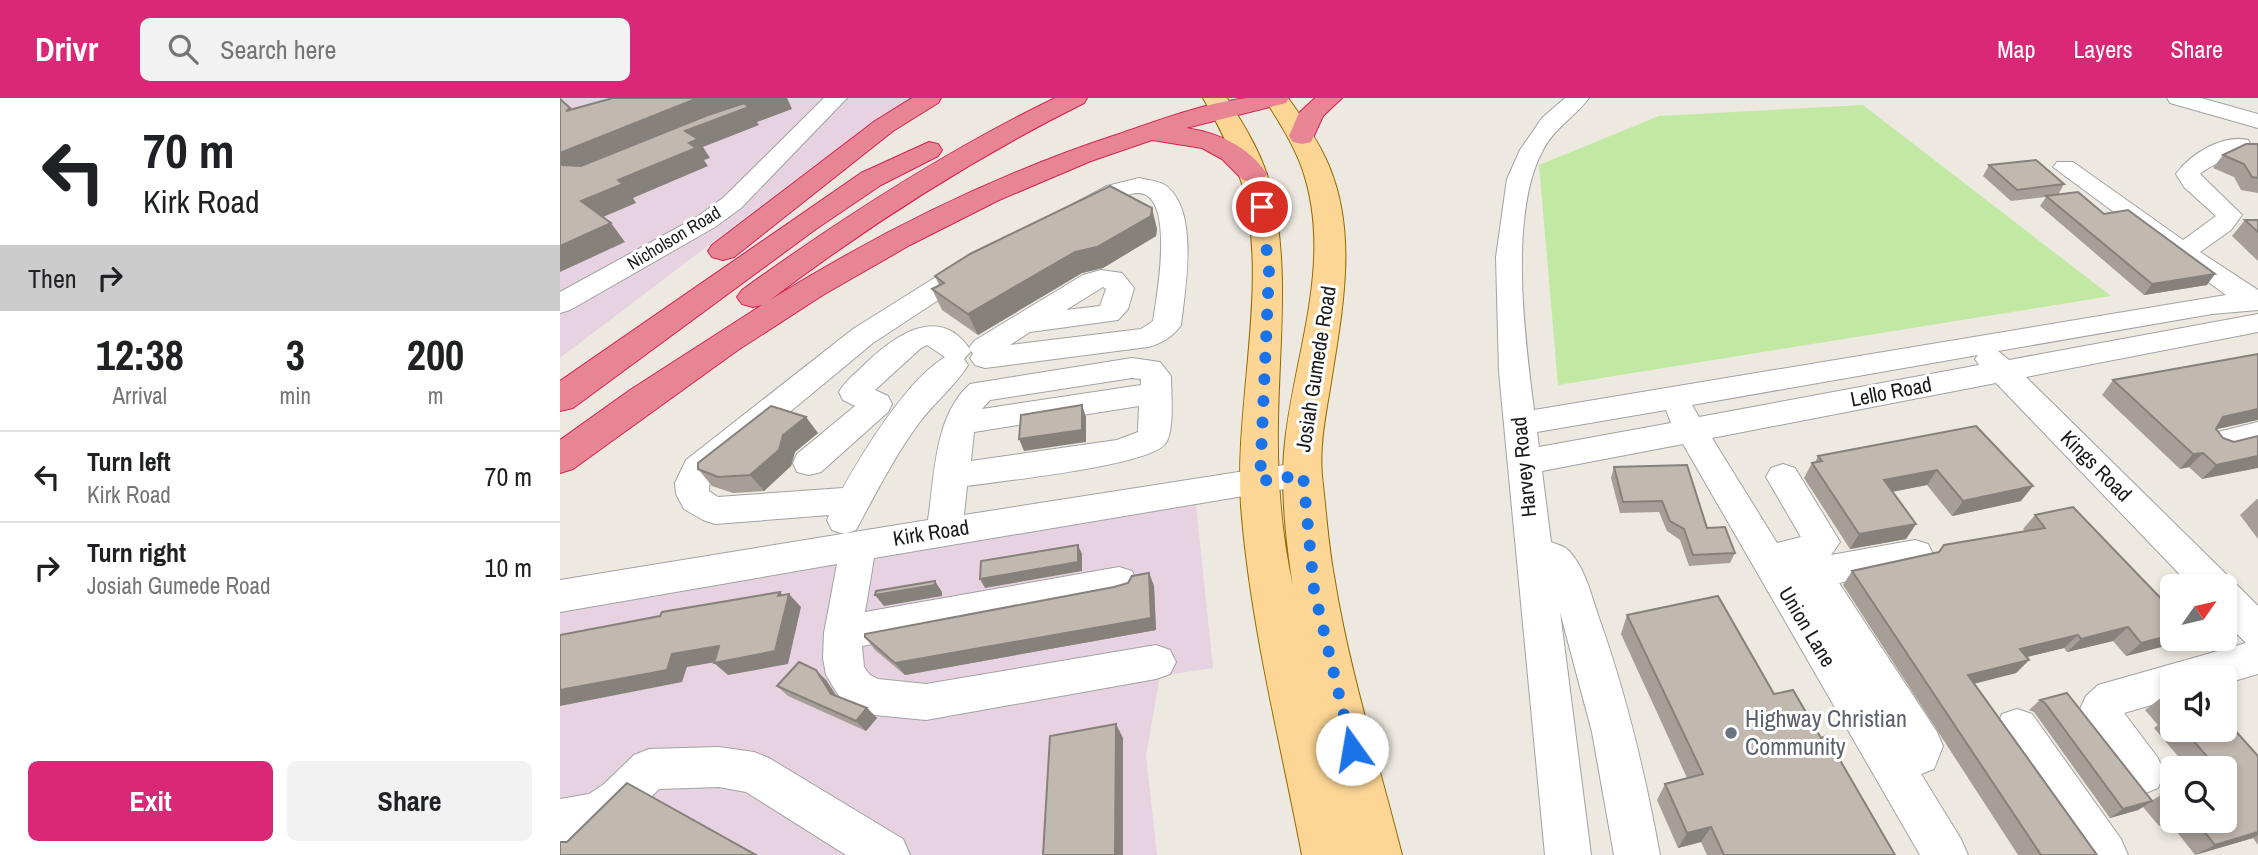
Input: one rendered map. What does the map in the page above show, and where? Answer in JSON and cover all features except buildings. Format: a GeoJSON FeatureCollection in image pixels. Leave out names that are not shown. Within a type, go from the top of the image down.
{"type":"FeatureCollection","features":[{"type":"Feature","properties":{"kind":"highway"},"geometry":{"type":"LineString","coordinates":[[560,375],[884,126],[929,98]]}},
{"type":"Feature","properties":{"kind":"highway"},"geometry":{"type":"LineString","coordinates":[[560,399],[871,179],[1032,98]]}},
{"type":"Feature","properties":{"kind":"highway"},"geometry":{"type":"LineString","coordinates":[[560,445],[784,274],[851,227],[952,162],[1075,98]]}},
{"type":"Feature","properties":{"kind":"highway"},"geometry":{"type":"LineString","coordinates":[[560,459],[630,407],[754,324],[892,240],[997,188],[1138,137],[1219,103],[1277,98]]}},
{"type":"Feature","properties":{"kind":"highway"},"geometry":{"type":"LineString","coordinates":[[1302,136],[1312,113],[1330,98]]}},
{"type":"Feature","properties":{"kind":"highway"},"geometry":{"type":"LineString","coordinates":[[1138,137],[1178,135],[1210,140],[1225,147],[1253,174]]}},
{"type":"Feature","properties":{"kind":"main road","name":"Josiah Gumede Road"},"geometry":{"type":"LineString","coordinates":[[1277,98],[1302,136],[1316,165],[1332,225],[1332,269],[1302,433],[1282,478],[1314,590],[1376,855]]}},
{"type":"Feature","properties":{"kind":"main road","name":"Josiah Gumede Road"},"geometry":{"type":"LineString","coordinates":[[1219,103],[1244,147],[1262,207],[1269,271],[1282,478],[1269,573],[1328,855]]}},
{"type":"Feature","properties":{"kind":"street","name":"Nicholson Road"},"geometry":{"type":"LineString","coordinates":[[560,304],[706,222],[732,203],[836,98]]}},
{"type":"Feature","properties":{"kind":"street","name":"Harvey Road"},"geometry":{"type":"LineString","coordinates":[[1568,855],[1514,372],[1510,257],[1514,204],[1519,179],[1531,150],[1550,122],[1578,98]]}},
{"type":"Feature","properties":{"kind":"street"},"geometry":{"type":"LineString","coordinates":[[2178,98],[2258,121]]}},
{"type":"Feature","properties":{"kind":"street"},"geometry":{"type":"LineString","coordinates":[[2184,252],[2222,225],[2228,215],[2192,182],[2188,174],[2192,168],[2226,149],[2239,145]]}},
{"type":"Feature","properties":{"kind":"street"},"geometry":{"type":"LineString","coordinates":[[2066,167],[2257,306]]}},
{"type":"Feature","properties":{"kind":"street"},"geometry":{"type":"LineString","coordinates":[[810,463],[877,404],[854,392],[909,342],[924,335],[931,335],[969,356],[1148,338],[1167,325],[1173,218],[1171,208],[1161,195],[1151,187],[1132,186],[1049,226]]}},
{"type":"Feature","properties":{"kind":"street"},"geometry":{"type":"LineString","coordinates":[[852,500],[715,511],[703,507],[694,498],[690,487],[691,477],[698,468],[863,336],[906,306],[992,255]]}},
{"type":"Feature","properties":{"kind":"street","name":"Lello Road"},"geometry":{"type":"LineString","coordinates":[[1520,424],[1681,414],[2003,372],[2257,306]]}},
{"type":"Feature","properties":{"kind":"street","name":"Lello Road"},"geometry":{"type":"LineString","coordinates":[[1524,462],[1681,414],[1977,346],[2257,306]]}},
{"type":"Feature","properties":{"kind":"street"},"geometry":{"type":"LineString","coordinates":[[1024,324],[938,377],[852,500],[846,547],[846,675],[856,688],[875,697],[926,702],[1156,662]]}},
{"type":"Feature","properties":{"kind":"street","name":"Kings Road"},"geometry":{"type":"LineString","coordinates":[[1977,346],[2202,574]]}},
{"type":"Feature","properties":{"kind":"street"},"geometry":{"type":"LineString","coordinates":[[944,531],[953,476],[962,423],[1155,393],[1154,436],[1146,443],[1120,451],[953,476]]}},
{"type":"Feature","properties":{"kind":"street"},"geometry":{"type":"LineString","coordinates":[[1681,414],[1786,571],[1922,746],[1919,755],[1890,765],[1945,855]]}},
{"type":"Feature","properties":{"kind":"street"},"geometry":{"type":"LineString","coordinates":[[2221,442],[2258,434]]}},
{"type":"Feature","properties":{"kind":"street"},"geometry":{"type":"LineString","coordinates":[[1783,477],[1822,542],[1786,571]]}},
{"type":"Feature","properties":{"kind":"street","name":"Kirk Road"},"geometry":{"type":"LineString","coordinates":[[560,596],[846,547],[1282,478]]}},
{"type":"Feature","properties":{"kind":"street"},"geometry":{"type":"LineString","coordinates":[[1533,554],[1550,555],[1559,563],[1587,635],[1629,803],[1637,855]]}},
{"type":"Feature","properties":{"kind":"street"},"geometry":{"type":"LineString","coordinates":[[1786,571],[1914,554]]}},
{"type":"Feature","properties":{"kind":"street"},"geometry":{"type":"LineString","coordinates":[[844,633],[1119,582]]}},
{"type":"Feature","properties":{"kind":"street"},"geometry":{"type":"LineString","coordinates":[[2237,609],[2258,631]]}},
{"type":"Feature","properties":{"kind":"street"},"geometry":{"type":"LineString","coordinates":[[2228,665],[2258,657]]}},
{"type":"Feature","properties":{"kind":"street"},"geometry":{"type":"LineString","coordinates":[[2143,773],[2100,709],[2112,698],[2160,684]]}},
{"type":"Feature","properties":{"kind":"street"},"geometry":{"type":"LineString","coordinates":[[2017,728],[2105,855]]}},
{"type":"Feature","properties":{"kind":"street"},"geometry":{"type":"LineString","coordinates":[[562,855],[649,769],[719,767],[754,773],[887,855]]}},
{"type":"Feature","properties":{"kind":"street"},"geometry":{"type":"LineString","coordinates":[[560,821],[579,819],[608,810]]}},
{"type":"Feature","properties":{"kind":"shaded area"},"geometry":{"type":"Polygon","coordinates":[[[560,98],[913,98],[813,166],[560,358],[560,98]]]}},
{"type":"Feature","properties":{"kind":"shaded area"},"geometry":{"type":"Polygon","coordinates":[[[1195,495],[1213,668],[1160,676],[1146,756],[1157,855],[560,855],[560,608],[1195,495]]]}},
{"type":"Feature","properties":{"kind":"green space"},"geometry":{"type":"Polygon","coordinates":[[[1863,105],[2111,296],[1558,385],[1539,165],[1659,116],[1863,105]]]}},
{"type":"Feature","properties":{"kind":"place","name":"Highway Christian Community"},"geometry":{"type":"Point","coordinates":[1731,733]}},
{"type":"Feature","properties":{"kind":"route"},"geometry":{"type":"LineString","coordinates":[[1262,207],[1269,271],[1260,481],[1303,475],[1314,590],[1352,749]]}}]}
